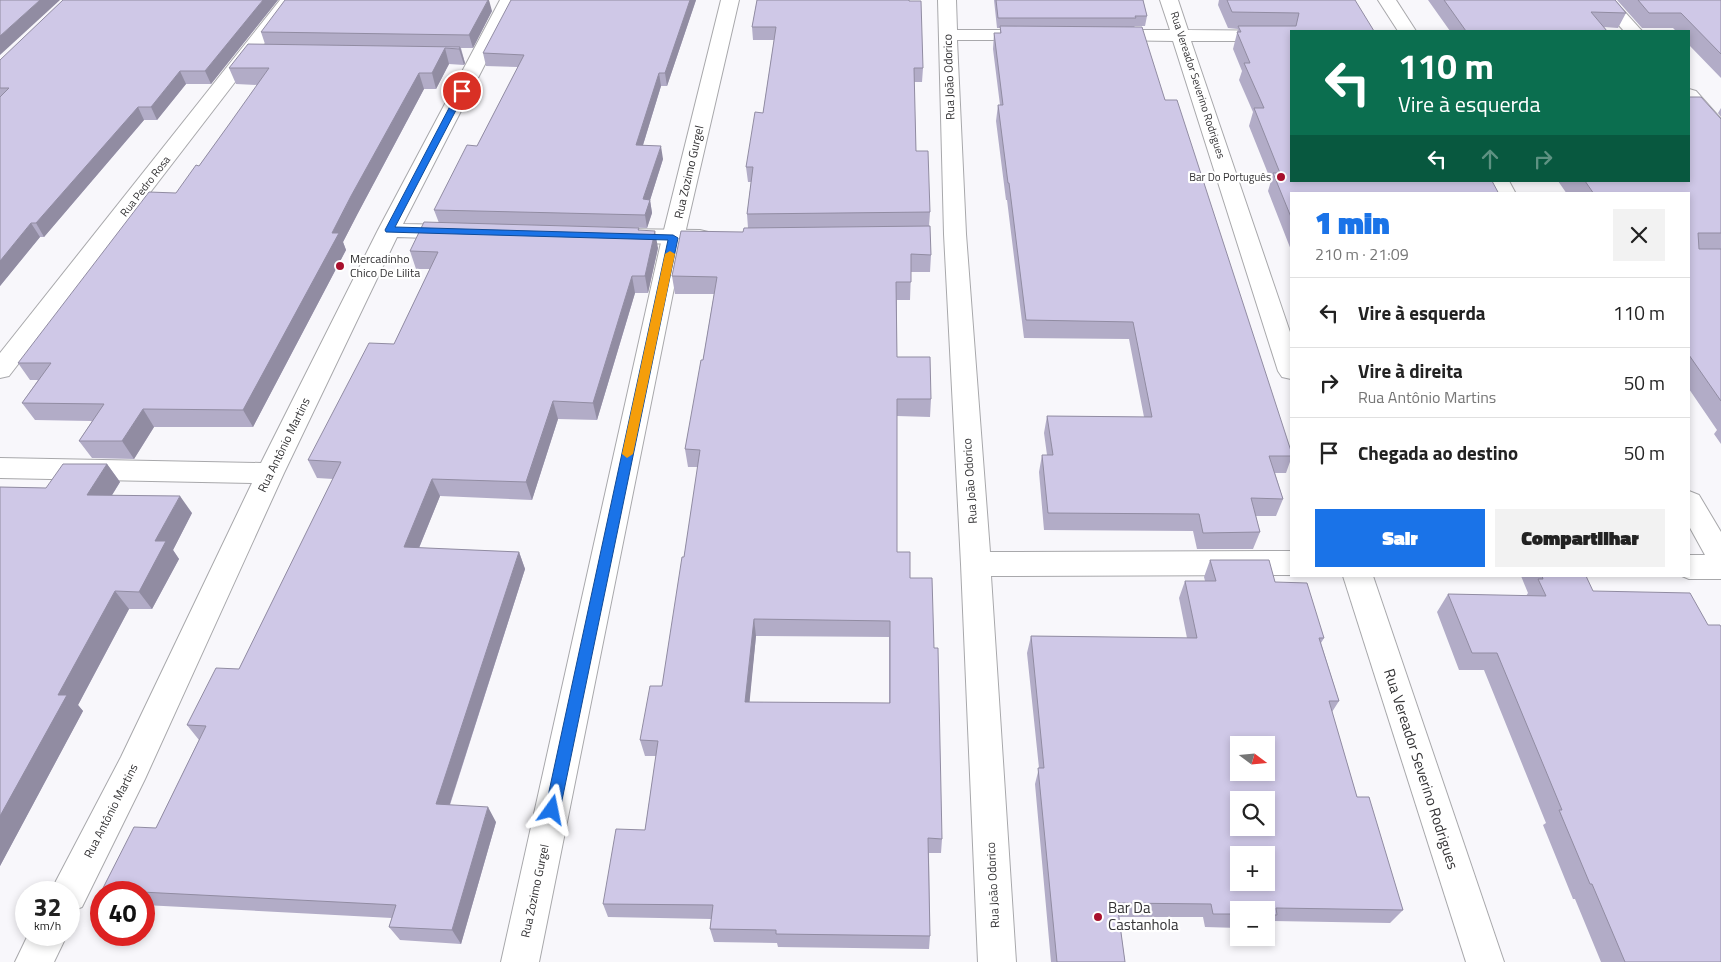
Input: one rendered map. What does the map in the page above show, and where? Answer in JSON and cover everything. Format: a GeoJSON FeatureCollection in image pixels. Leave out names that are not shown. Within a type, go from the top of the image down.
{"type":"FeatureCollection","features":[{"type":"Feature","properties":{"kind":"street","name":"Rua Pedro Rosa"},"geometry":{"type":"LineString","coordinates":[[0,370],[260,52],[289,0]]}},
{"type":"Feature","properties":{"kind":"street","name":"Rua Antônio Martins"},"geometry":{"type":"LineString","coordinates":[[76,881],[133,768],[270,473],[389,230],[470,56],[509,0]]}},
{"type":"Feature","properties":{"kind":"street","name":"Rua Zozimo Gurgel"},"geometry":{"type":"LineString","coordinates":[[520,962],[673,238],[730,0]]}},
{"type":"Feature","properties":{"kind":"street","name":"Rua João Odorico"},"geometry":{"type":"LineString","coordinates":[[947,0],[945,234],[976,564],[997,962]]}},
{"type":"Feature","properties":{"kind":"street","name":"Rua Vereador Severino Rodrigues"},"geometry":{"type":"LineString","coordinates":[[1169,0],[1290,368]]}},
{"type":"Feature","properties":{"kind":"street"},"geometry":{"type":"LineString","coordinates":[[1388,0],[1406,30]]}},
{"type":"Feature","properties":{"kind":"street"},"geometry":{"type":"LineString","coordinates":[[1606,0],[1632,30]]}},
{"type":"Feature","properties":{"kind":"street"},"geometry":{"type":"LineString","coordinates":[[948,35],[1046,35]]}},
{"type":"Feature","properties":{"kind":"street"},"geometry":{"type":"LineString","coordinates":[[1094,35],[1290,36]]}},
{"type":"Feature","properties":{"kind":"street"},"geometry":{"type":"LineString","coordinates":[[1690,95],[1721,131]]}},
{"type":"Feature","properties":{"kind":"street"},"geometry":{"type":"LineString","coordinates":[[389,230],[478,232]]}},
{"type":"Feature","properties":{"kind":"street"},"geometry":{"type":"LineString","coordinates":[[595,236],[722,237]]}},
{"type":"Feature","properties":{"kind":"street"},"geometry":{"type":"LineString","coordinates":[[0,468],[270,473]]}},
{"type":"Feature","properties":{"kind":"street"},"geometry":{"type":"LineString","coordinates":[[1690,504],[1721,557]]}},
{"type":"Feature","properties":{"kind":"street"},"geometry":{"type":"LineString","coordinates":[[976,564],[1290,563]]}},
{"type":"Feature","properties":{"kind":"street"},"geometry":{"type":"LineString","coordinates":[[1690,567],[1721,567]]}},
{"type":"Feature","properties":{"kind":"street","name":"Rua Vereador Severino Rodrigues"},"geometry":{"type":"LineString","coordinates":[[1358,577],[1485,962]]}},
{"type":"Feature","properties":{"kind":"street"},"geometry":{"type":"LineString","coordinates":[[34,962],[42,946]]}},
{"type":"Feature","properties":{"kind":"building"},"geometry":{"type":"Polygon","coordinates":[[[0,0],[40,0],[0,36],[0,0]]]}},
{"type":"Feature","properties":{"kind":"building"},"geometry":{"type":"Polygon","coordinates":[[[63,0],[263,0],[205,71],[180,71],[151,107],[138,107],[36,223],[31,223],[0,261],[0,97],[9,88],[0,88],[0,60],[63,0]]]}},
{"type":"Feature","properties":{"kind":"building"},"geometry":{"type":"Polygon","coordinates":[[[285,0],[488,0],[469,35],[261,32],[285,0]]]}},
{"type":"Feature","properties":{"kind":"building"},"geometry":{"type":"Polygon","coordinates":[[[511,0],[690,0],[665,73],[659,73],[636,145],[661,146],[643,199],[650,200],[645,215],[434,210],[467,145],[477,146],[524,55],[483,53],[511,0]]]}},
{"type":"Feature","properties":{"kind":"building"},"geometry":{"type":"Polygon","coordinates":[[[757,0],[921,1],[923,68],[914,68],[916,151],[928,151],[930,212],[747,214],[753,167],[746,167],[755,112],[763,113],[776,27],[752,27],[757,0]]]}},
{"type":"Feature","properties":{"kind":"building"},"geometry":{"type":"Polygon","coordinates":[[[996,0],[1143,0],[1147,16],[1135,16],[1136,18],[998,18],[996,0]]]}},
{"type":"Feature","properties":{"kind":"building"},"geometry":{"type":"Polygon","coordinates":[[[1227,0],[1355,0],[1373,30],[1290,30],[1290,182],[1493,182],[1498,192],[1290,192],[1290,215],[1273,173],[1280,173],[1254,108],[1264,108],[1244,63],[1250,63],[1237,32],[1241,32],[1238,26],[1296,26],[1299,13],[1232,12],[1227,0]]]}},
{"type":"Feature","properties":{"kind":"building"},"geometry":{"type":"Polygon","coordinates":[[[1444,0],[1615,0],[1626,13],[1591,12],[1606,30],[1465,30],[1444,0]]]}},
{"type":"Feature","properties":{"kind":"building"},"geometry":{"type":"Polygon","coordinates":[[[1638,0],[1721,0],[1721,54],[1681,13],[1649,13],[1638,0]]]}},
{"type":"Feature","properties":{"kind":"building"},"geometry":{"type":"Polygon","coordinates":[[[1000,26],[1142,27],[1165,100],[1177,100],[1290,448],[1290,456],[1269,456],[1283,499],[1251,498],[1260,532],[1203,533],[1199,514],[1048,513],[1042,455],[1053,455],[1047,416],[1152,417],[1133,322],[1026,320],[998,105],[1003,105],[994,33],[1001,33],[1000,26]]]}},
{"type":"Feature","properties":{"kind":"building"},"geometry":{"type":"Polygon","coordinates":[[[248,44],[460,47],[459,49],[445,48],[432,73],[419,73],[351,196],[332,233],[339,233],[243,410],[143,409],[122,441],[79,441],[104,404],[22,403],[51,363],[18,363],[149,192],[176,193],[196,165],[199,166],[269,68],[229,68],[248,44]]]}},
{"type":"Feature","properties":{"kind":"building"},"geometry":{"type":"Polygon","coordinates":[[[1690,97],[1701,97],[1721,119],[1721,233],[1698,233],[1699,249],[1721,249],[1721,401],[1690,356],[1690,192],[1593,192],[1586,182],[1690,182],[1690,97]]]}},
{"type":"Feature","properties":{"kind":"building"},"geometry":{"type":"Polygon","coordinates":[[[424,222],[639,228],[638,230],[655,231],[645,276],[632,276],[593,403],[553,401],[526,482],[432,479],[404,547],[519,552],[436,804],[488,807],[452,930],[389,927],[396,905],[155,893],[155,881],[107,881],[134,827],[156,828],[206,726],[187,725],[216,668],[239,669],[341,462],[308,460],[369,343],[394,344],[438,252],[410,251],[424,222]]]}},
{"type":"Feature","properties":{"kind":"building"},"geometry":{"type":"Polygon","coordinates":[[[930,226],[931,255],[911,254],[911,282],[896,282],[897,357],[930,357],[931,399],[897,399],[897,552],[910,552],[910,578],[932,578],[934,648],[938,648],[942,839],[928,838],[930,936],[776,934],[776,930],[710,929],[713,905],[603,904],[616,829],[645,830],[658,741],[640,740],[650,686],[662,686],[700,450],[685,449],[717,277],[672,276],[681,231],[743,232],[744,228],[930,226]],[[754,619],[745,702],[890,703],[890,621],[754,619]]]}},
{"type":"Feature","properties":{"kind":"building"},"geometry":{"type":"Polygon","coordinates":[[[63,464],[107,464],[87,495],[180,496],[155,541],[166,541],[139,592],[115,591],[58,695],[67,695],[0,816],[0,487],[46,488],[63,464]]]}},
{"type":"Feature","properties":{"kind":"building"},"geometry":{"type":"Polygon","coordinates":[[[1210,560],[1269,560],[1275,582],[1307,583],[1324,638],[1319,638],[1339,701],[1329,701],[1357,797],[1369,797],[1403,910],[1276,908],[1277,915],[1275,915],[1275,901],[1230,901],[1230,914],[1213,914],[1211,904],[1117,903],[1125,962],[1057,962],[1038,768],[1044,768],[1031,636],[1197,638],[1185,581],[1216,581],[1210,560]]]}},
{"type":"Feature","properties":{"kind":"building"},"geometry":{"type":"Polygon","coordinates":[[[1542,577],[1586,577],[1593,591],[1690,593],[1708,625],[1720,625],[1721,627],[1721,962],[1625,962],[1559,810],[1562,810],[1497,653],[1472,653],[1448,594],[1546,596],[1538,579],[1543,579],[1542,577]]]}},
{"type":"Feature","properties":{"kind":"slow traffic"},"geometry":{"type":"LineString","coordinates":[[627,454],[670,254]]}},
{"type":"Feature","properties":{"kind":"place","name":"Bar Do Português"},"geometry":{"type":"Point","coordinates":[1281,177]}},
{"type":"Feature","properties":{"kind":"place","name":"Mercadinho Chico De Lilita"},"geometry":{"type":"Point","coordinates":[340,266]}},
{"type":"Feature","properties":{"kind":"place","name":"Bar Da Castanhola"},"geometry":{"type":"Point","coordinates":[1098,917]}},
{"type":"Feature","properties":{"kind":"route"},"geometry":{"type":"LineString","coordinates":[[462,91],[389,230],[673,238],[552,810]]}}]}
